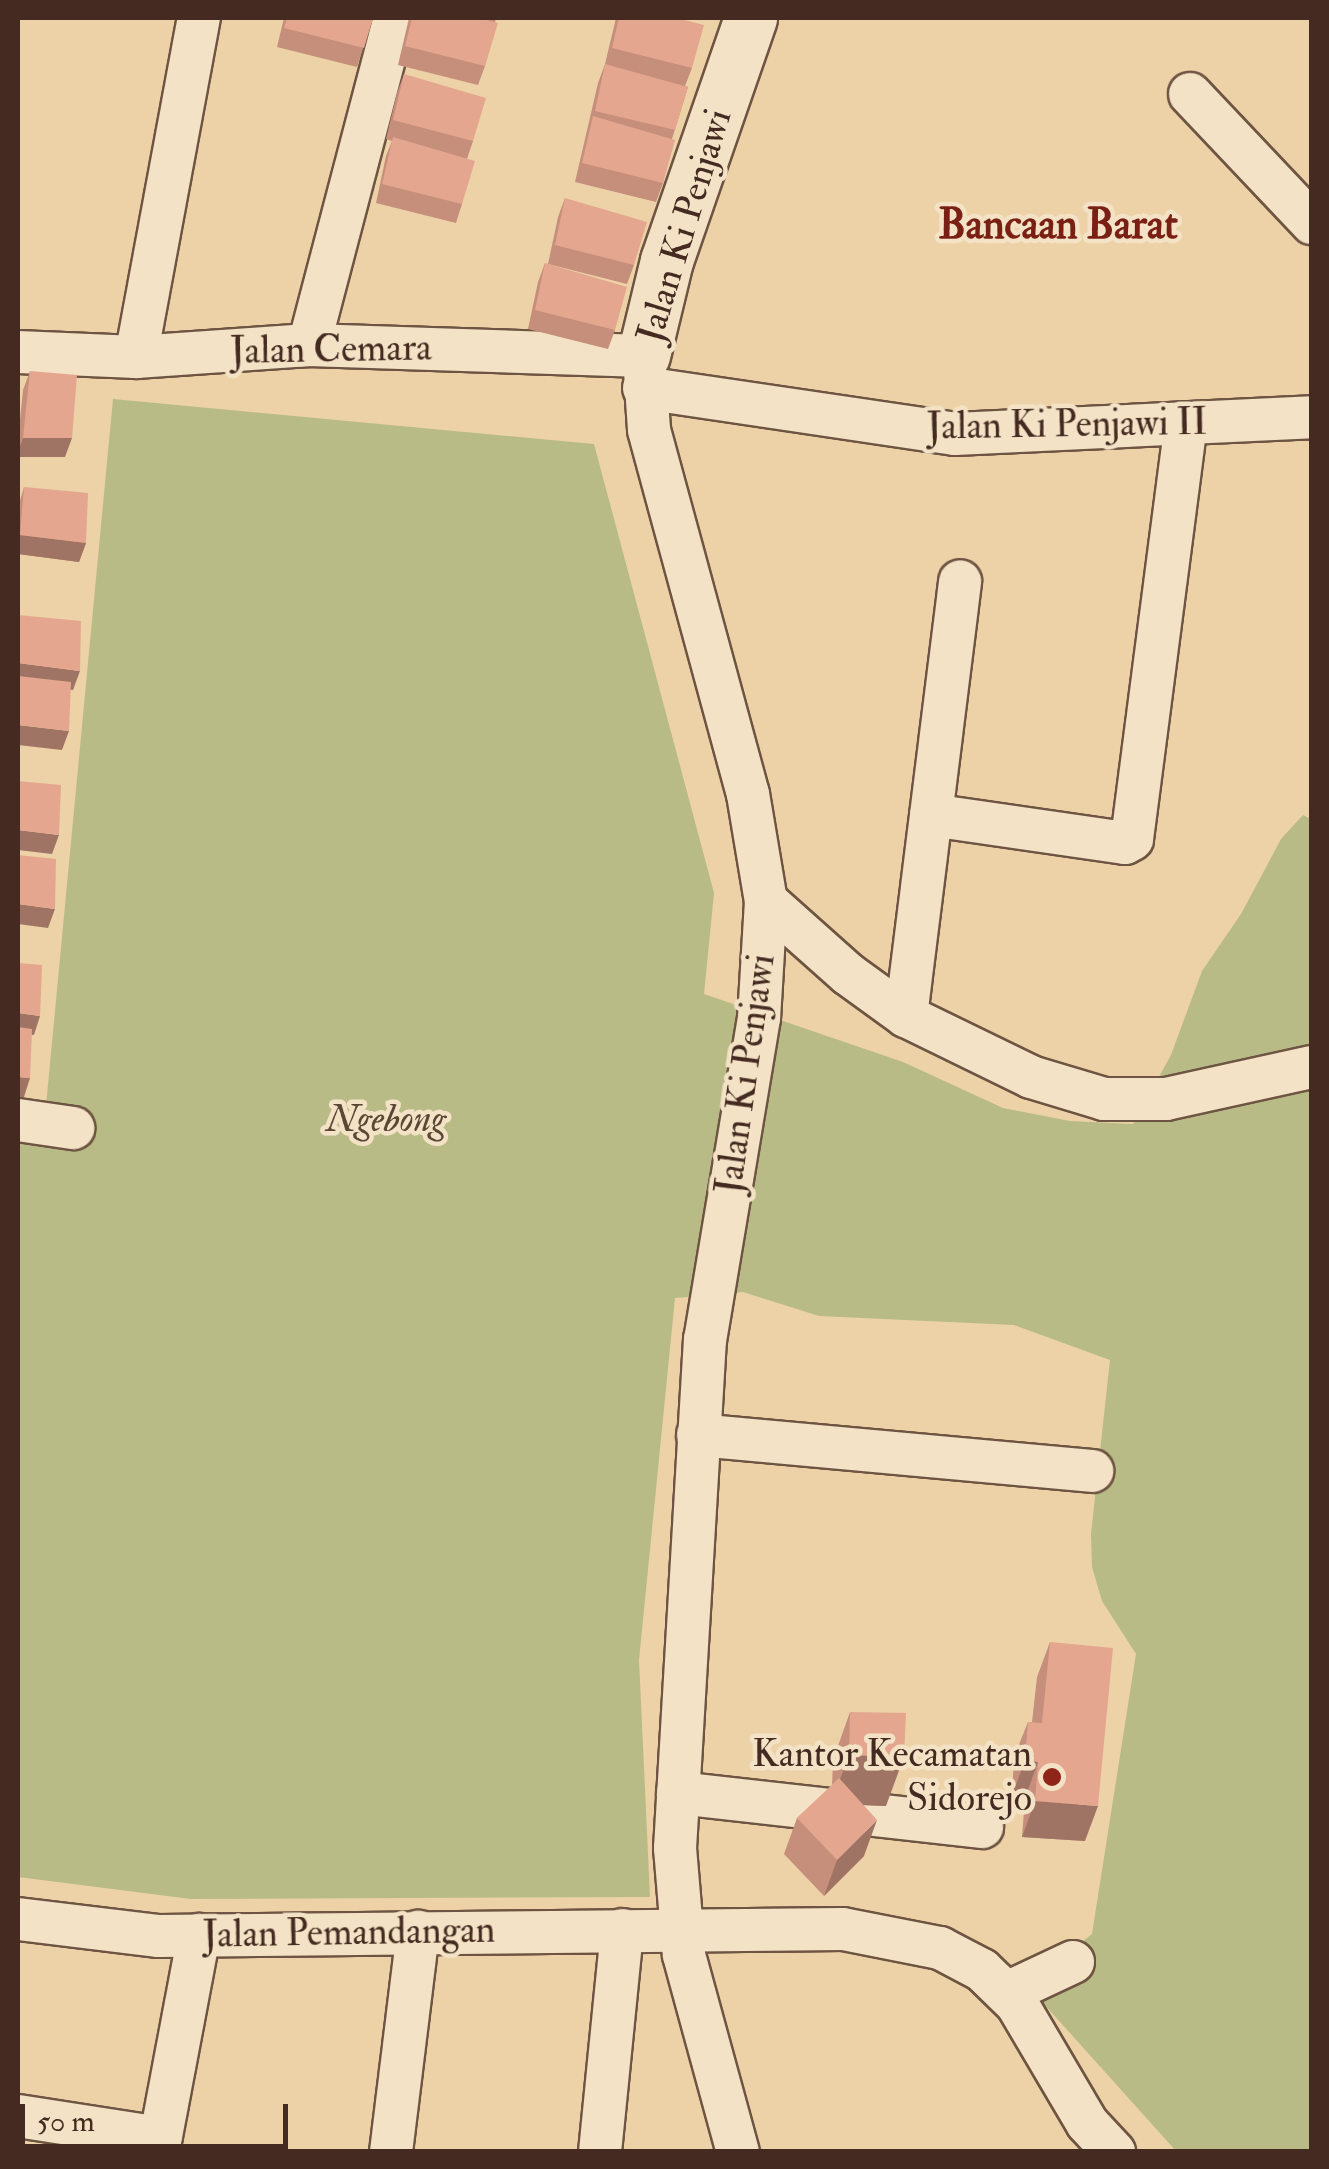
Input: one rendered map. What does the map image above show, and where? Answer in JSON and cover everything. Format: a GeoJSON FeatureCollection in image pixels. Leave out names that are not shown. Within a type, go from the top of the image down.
{"type":"FeatureCollection","features":[{"type":"Feature","properties":{"kind":"street"},"geometry":{"type":"LineString","coordinates":[[136,357],[199,18]]}},
{"type":"Feature","properties":{"kind":"street"},"geometry":{"type":"LineString","coordinates":[[309,345],[395,18]]}},
{"type":"Feature","properties":{"kind":"street","name":"Jalan Ki Penjawi"},"geometry":{"type":"LineString","coordinates":[[738,2152],[684,1955],[675,1848],[704,1339],[764,974],[766,901],[748,794],[648,430],[644,372],[667,261],[752,18]]}},
{"type":"Feature","properties":{"kind":"street"},"geometry":{"type":"LineString","coordinates":[[1190,94],[1312,224]]}},
{"type":"Feature","properties":{"kind":"street","name":"Jalan Cemara"},"geometry":{"type":"LineString","coordinates":[[18,352],[136,357],[309,345],[644,372]]}},
{"type":"Feature","properties":{"kind":"street","name":"Jalan Ki Penjawi II"},"geometry":{"type":"LineString","coordinates":[[644,372],[955,434],[1312,417]]}},
{"type":"Feature","properties":{"kind":"street"},"geometry":{"type":"LineString","coordinates":[[931,815],[1126,843],[1132,839],[1186,424]]}},
{"type":"Feature","properties":{"kind":"street"},"geometry":{"type":"LineString","coordinates":[[906,1016],[960,582]]}},
{"type":"Feature","properties":{"kind":"street"},"geometry":{"type":"LineString","coordinates":[[766,901],[848,974],[906,1016],[1031,1077],[1104,1099],[1166,1099],[1312,1067]]}},
{"type":"Feature","properties":{"kind":"street"},"geometry":{"type":"LineString","coordinates":[[18,1120],[73,1128]]}},
{"type":"Feature","properties":{"kind":"street"},"geometry":{"type":"LineString","coordinates":[[698,1435],[1092,1471]]}},
{"type":"Feature","properties":{"kind":"street"},"geometry":{"type":"LineString","coordinates":[[678,1794],[982,1827]]}},
{"type":"Feature","properties":{"kind":"street","name":"Jalan Pemandangan"},"geometry":{"type":"LineString","coordinates":[[18,1918],[159,1936],[843,1929],[940,1948],[964,1958],[1007,1993],[1087,2123],[1114,2152]]}},
{"type":"Feature","properties":{"kind":"street"},"geometry":{"type":"LineString","coordinates":[[600,2152],[622,1930]]}},
{"type":"Feature","properties":{"kind":"street"},"geometry":{"type":"LineString","coordinates":[[391,2152],[418,1932]]}},
{"type":"Feature","properties":{"kind":"street"},"geometry":{"type":"LineString","coordinates":[[18,2116],[159,2145],[199,1935]]}},
{"type":"Feature","properties":{"kind":"street"},"geometry":{"type":"LineString","coordinates":[[1007,1993],[1073,1962]]}},
{"type":"Feature","properties":{"kind":"green space","name":"Ngebong"},"geometry":{"type":"Polygon","coordinates":[[[113,399],[594,444],[714,893],[704,994],[903,1062],[1003,1108],[1070,1121],[1133,1124],[1171,1055],[1202,971],[1241,914],[1281,839],[1303,815],[1311,819],[1311,2151],[1176,2151],[1043,2003],[1039,1986],[1045,1971],[1092,1934],[1136,1654],[1102,1601],[1092,1567],[1091,1534],[1110,1360],[1014,1325],[819,1316],[743,1292],[675,1298],[639,1660],[650,1897],[191,1899],[18,1877],[18,1125],[44,1127],[113,399]]]}},
{"type":"Feature","properties":{"kind":"building"},"geometry":{"type":"Polygon","coordinates":[[[287,18],[373,18],[364,48],[284,28],[287,18]]]}},
{"type":"Feature","properties":{"kind":"building"},"geometry":{"type":"Polygon","coordinates":[[[412,18],[479,18],[498,23],[485,66],[405,46],[412,18]]]}},
{"type":"Feature","properties":{"kind":"building"},"geometry":{"type":"Polygon","coordinates":[[[619,18],[677,18],[704,25],[692,68],[612,48],[619,18]]]}},
{"type":"Feature","properties":{"kind":"building"},"geometry":{"type":"Polygon","coordinates":[[[605,64],[688,87],[675,130],[595,111],[605,64]]]}},
{"type":"Feature","properties":{"kind":"building"},"geometry":{"type":"Polygon","coordinates":[[[404,74],[486,98],[473,141],[393,120],[404,74]]]}},
{"type":"Feature","properties":{"kind":"building"},"geometry":{"type":"Polygon","coordinates":[[[593,116],[675,140],[663,183],[582,163],[593,116]]]}},
{"type":"Feature","properties":{"kind":"building"},"geometry":{"type":"Polygon","coordinates":[[[393,137],[475,161],[462,204],[382,184],[393,137]]]}},
{"type":"Feature","properties":{"kind":"building"},"geometry":{"type":"Polygon","coordinates":[[[565,198],[647,222],[634,265],[555,245],[565,198]]]}},
{"type":"Feature","properties":{"kind":"building"},"geometry":{"type":"Polygon","coordinates":[[[545,263],[627,287],[615,330],[535,310],[545,263]]]}},
{"type":"Feature","properties":{"kind":"building"},"geometry":{"type":"Polygon","coordinates":[[[30,371],[77,375],[72,438],[23,438],[30,371]]]}},
{"type":"Feature","properties":{"kind":"building"},"geometry":{"type":"Polygon","coordinates":[[[24,487],[88,493],[86,543],[20,535],[24,487]]]}},
{"type":"Feature","properties":{"kind":"building"},"geometry":{"type":"Polygon","coordinates":[[[18,615],[81,621],[80,671],[18,663],[18,615]]]}},
{"type":"Feature","properties":{"kind":"building"},"geometry":{"type":"Polygon","coordinates":[[[18,676],[71,682],[69,731],[18,725],[18,676]]]}},
{"type":"Feature","properties":{"kind":"building"},"geometry":{"type":"Polygon","coordinates":[[[18,781],[61,785],[59,835],[18,830],[18,781]]]}},
{"type":"Feature","properties":{"kind":"building"},"geometry":{"type":"Polygon","coordinates":[[[18,855],[56,859],[55,909],[18,904],[18,855]]]}},
{"type":"Feature","properties":{"kind":"building"},"geometry":{"type":"Polygon","coordinates":[[[18,963],[42,965],[40,1016],[18,1013],[18,963]]]}},
{"type":"Feature","properties":{"kind":"building"},"geometry":{"type":"Polygon","coordinates":[[[18,1027],[32,1029],[30,1078],[18,1077],[18,1027]]]}},
{"type":"Feature","properties":{"kind":"building","name":"Kantor Kecamatan Sidorejo"},"geometry":{"type":"Polygon","coordinates":[[[1050,1642],[1113,1648],[1098,1806],[1035,1801],[1038,1762],[1025,1760],[1028,1722],[1042,1723],[1050,1642]]]}},
{"type":"Feature","properties":{"kind":"building"},"geometry":{"type":"Polygon","coordinates":[[[850,1712],[906,1713],[904,1757],[849,1755],[850,1712]]]}},
{"type":"Feature","properties":{"kind":"building"},"geometry":{"type":"Polygon","coordinates":[[[839,1778],[877,1820],[837,1860],[797,1818],[839,1778]]]}},
{"type":"Feature","properties":{"kind":"place","name":"Kantor Kecamatan Sidorejo"},"geometry":{"type":"Point","coordinates":[1052,1777]}},
{"type":"Feature","properties":{"kind":"district","name":"Bancaan Barat"},"geometry":{"type":"Point","coordinates":[1058,225]}}]}
